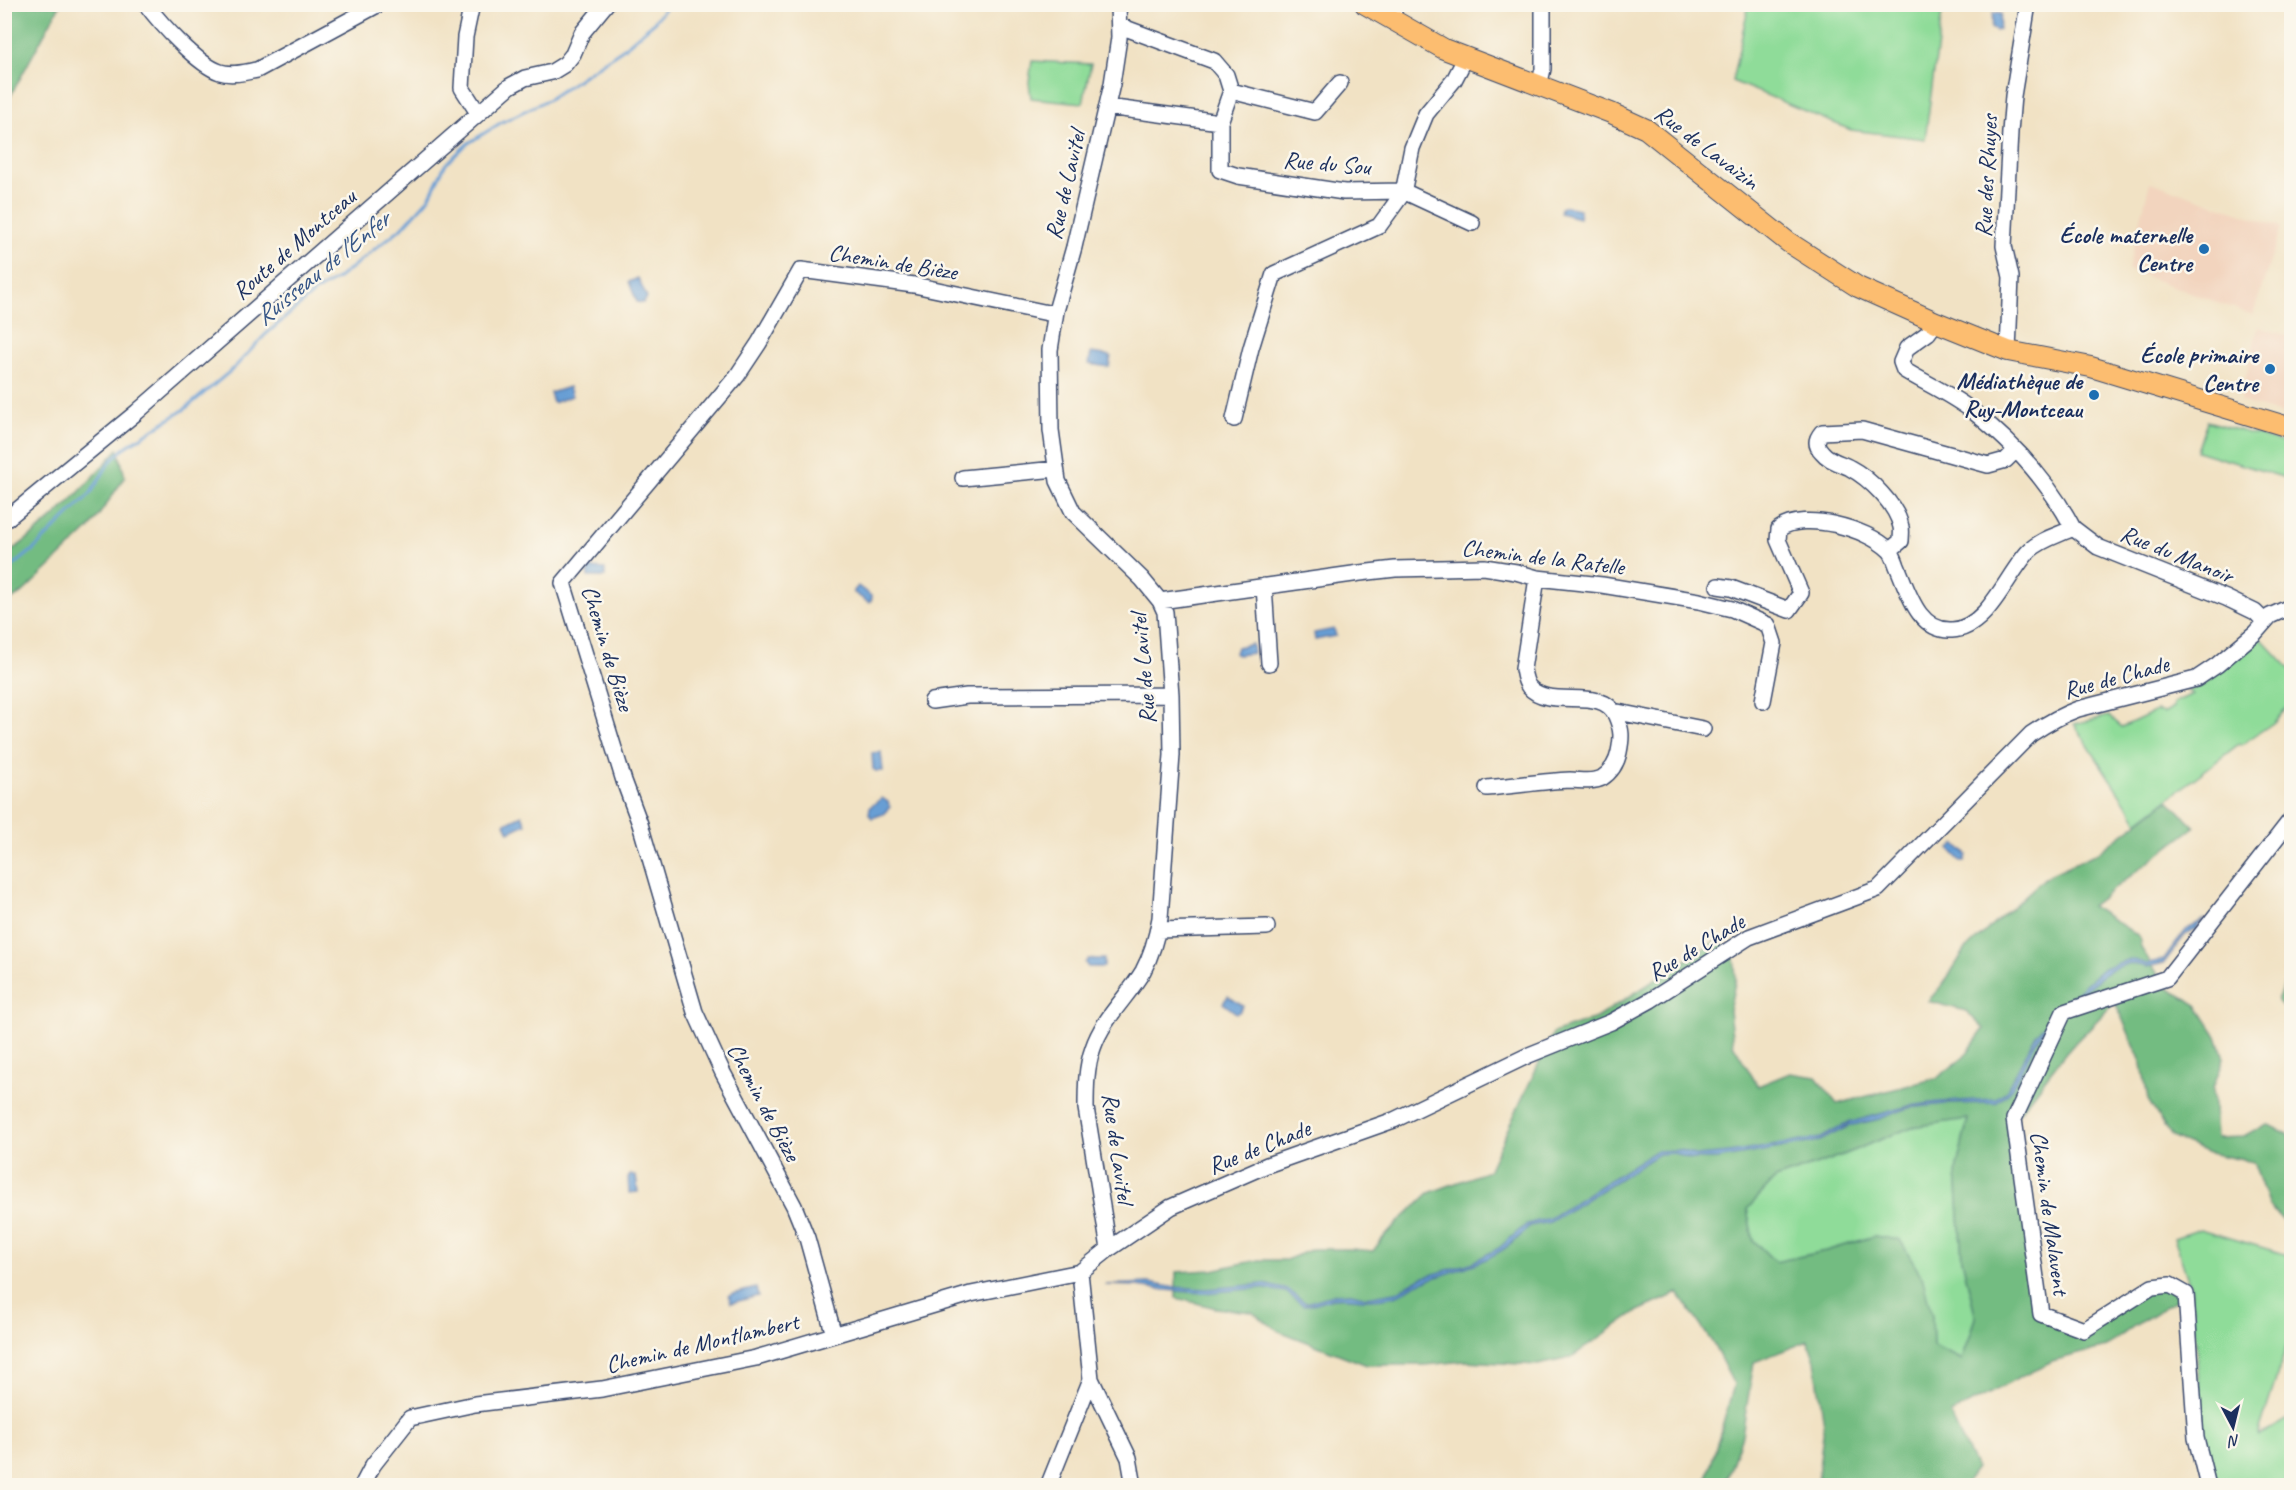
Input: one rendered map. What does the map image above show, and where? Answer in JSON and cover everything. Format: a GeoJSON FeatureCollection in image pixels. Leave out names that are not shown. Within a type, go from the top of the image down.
{"type":"FeatureCollection","features":[{"type":"Feature","properties":{"kind":"main road","name":"Rue de Lavaizin"},"geometry":{"type":"LineString","coordinates":[[1365,4],[1393,13],[1444,49],[1611,113],[1646,129],[1788,242],[1858,286],[1936,322],[2008,351],[2091,367],[2292,428]]}},
{"type":"Feature","properties":{"kind":"street"},"geometry":{"type":"LineString","coordinates":[[146,4],[172,35],[204,62],[219,72],[236,74],[257,70],[380,4]]}},
{"type":"Feature","properties":{"kind":"street"},"geometry":{"type":"LineString","coordinates":[[472,4],[465,37],[462,88],[478,113]]}},
{"type":"Feature","properties":{"kind":"street","name":"Route de Montceau"},"geometry":{"type":"LineString","coordinates":[[4,520],[137,412],[510,86],[525,78],[552,72],[565,64],[573,54],[582,33],[606,4]]}},
{"type":"Feature","properties":{"kind":"street","name":"Rue de Lavitel"},"geometry":{"type":"LineString","coordinates":[[1110,1249],[1086,1108],[1086,1088],[1092,1049],[1107,1020],[1143,970],[1158,930],[1172,755],[1171,695],[1165,612],[1160,601],[1142,579],[1073,512],[1064,496],[1056,469],[1051,430],[1050,350],[1056,311],[1074,247],[1107,107],[1120,26],[1118,4]]}},
{"type":"Feature","properties":{"kind":"street"},"geometry":{"type":"LineString","coordinates":[[1539,86],[1543,69],[1544,4]]}},
{"type":"Feature","properties":{"kind":"street","name":"Rue des Rhuyes"},"geometry":{"type":"LineString","coordinates":[[2008,351],[2011,277],[2004,246],[2010,132],[2017,67],[2028,4]]}},
{"type":"Feature","properties":{"kind":"street"},"geometry":{"type":"LineString","coordinates":[[1120,26],[1214,62],[1226,75],[1231,91],[1315,112],[1340,83]]}},
{"type":"Feature","properties":{"kind":"street"},"geometry":{"type":"LineString","coordinates":[[1234,419],[1251,348],[1274,273],[1379,226],[1403,191],[1412,148],[1426,114],[1454,80],[1466,57]]}},
{"type":"Feature","properties":{"kind":"street","name":"Rue du Sou"},"geometry":{"type":"LineString","coordinates":[[1231,91],[1220,122],[1221,170],[1238,176],[1344,192],[1403,191],[1472,223]]}},
{"type":"Feature","properties":{"kind":"street"},"geometry":{"type":"LineString","coordinates":[[1107,107],[1220,122]]}},
{"type":"Feature","properties":{"kind":"street","name":"Chemin de Bièze"},"geometry":{"type":"LineString","coordinates":[[834,1335],[807,1238],[794,1206],[723,1073],[695,1012],[640,824],[624,781],[563,583],[737,376],[801,270],[914,285],[1048,313],[1056,311]]}},
{"type":"Feature","properties":{"kind":"street"},"geometry":{"type":"LineString","coordinates":[[1718,586],[1731,588],[1789,610],[1801,593],[1778,540],[1779,529],[1788,522],[1840,525],[1869,537],[1890,550],[1917,611],[1933,626],[1953,630],[1975,623],[2012,572],[2037,544],[2073,528],[2049,489],[2015,451],[1974,412],[1904,370],[1901,362],[1907,348],[1928,333],[1936,322]]}},
{"type":"Feature","properties":{"kind":"street"},"geometry":{"type":"LineString","coordinates":[[1890,550],[1901,541],[1901,527],[1892,507],[1875,486],[1852,469],[1827,458],[1820,451],[1817,444],[1822,432],[1862,430],[1988,465],[2006,460],[2015,451]]}},
{"type":"Feature","properties":{"kind":"street"},"geometry":{"type":"LineString","coordinates":[[963,478],[1056,469]]}},
{"type":"Feature","properties":{"kind":"street","name":"Rue du Manoir"},"geometry":{"type":"LineString","coordinates":[[2073,528],[2098,547],[2226,598],[2255,612],[2264,621]]}},
{"type":"Feature","properties":{"kind":"street","name":"Chemin de la Ratelle"},"geometry":{"type":"LineString","coordinates":[[1160,601],[1395,569],[1484,567],[1537,578],[1602,585],[1699,601],[1732,609],[1768,625],[1774,643],[1763,701]]}},
{"type":"Feature","properties":{"kind":"street"},"geometry":{"type":"LineString","coordinates":[[1487,789],[1569,780],[1592,781],[1610,771],[1617,760],[1622,734],[1613,711],[1606,704],[1545,696],[1535,692],[1526,681],[1523,669],[1537,578]]}},
{"type":"Feature","properties":{"kind":"street"},"geometry":{"type":"LineString","coordinates":[[1264,586],[1269,663]]}},
{"type":"Feature","properties":{"kind":"street","name":"Rue de Chade"},"geometry":{"type":"LineString","coordinates":[[1080,1272],[1171,1207],[1267,1165],[1394,1120],[1529,1055],[1611,1022],[1651,1000],[1749,937],[1878,889],[2038,730],[2060,716],[2078,709],[2196,679],[2217,665],[2254,633],[2264,621],[2292,606]]}},
{"type":"Feature","properties":{"kind":"street"},"geometry":{"type":"LineString","coordinates":[[932,701],[967,696],[1171,695]]}},
{"type":"Feature","properties":{"kind":"street"},"geometry":{"type":"LineString","coordinates":[[1613,711],[1703,729]]}},
{"type":"Feature","properties":{"kind":"street","name":"Chemin de Malavent"},"geometry":{"type":"LineString","coordinates":[[2208,1485],[2196,1438],[2186,1294],[2170,1285],[2152,1287],[2084,1330],[2041,1314],[2014,1119],[2064,1012],[2167,978],[2292,818]]}},
{"type":"Feature","properties":{"kind":"street"},"geometry":{"type":"LineString","coordinates":[[1158,930],[1267,927]]}},
{"type":"Feature","properties":{"kind":"street"},"geometry":{"type":"LineString","coordinates":[[1080,1272],[1091,1379],[1129,1458],[1134,1485]]}},
{"type":"Feature","properties":{"kind":"street","name":"Chemin de Montlambert"},"geometry":{"type":"LineString","coordinates":[[362,1485],[373,1465],[410,1418],[475,1404],[602,1389],[756,1358],[972,1294],[1080,1272]]}},
{"type":"Feature","properties":{"kind":"street"},"geometry":{"type":"LineString","coordinates":[[1048,1485],[1091,1379]]}},
{"type":"Feature","properties":{"kind":"shaded area","name":"École maternelle Centre"},"geometry":{"type":"Polygon","coordinates":[[[2150,182],[2281,227],[2253,315],[2128,270],[2150,182]]]}},
{"type":"Feature","properties":{"kind":"shaded area","name":"École primaire Centre"},"geometry":{"type":"Polygon","coordinates":[[[2258,327],[2291,337],[2291,417],[2240,401],[2258,327]]]}},
{"type":"Feature","properties":{"kind":"green space"},"geometry":{"type":"Polygon","coordinates":[[[1749,4],[1943,5],[1925,139],[1851,130],[1732,81],[1749,4]]]}},
{"type":"Feature","properties":{"kind":"green space"},"geometry":{"type":"Polygon","coordinates":[[[4,5],[60,5],[5,106],[4,5]]]}},
{"type":"Feature","properties":{"kind":"green space"},"geometry":{"type":"Polygon","coordinates":[[[1032,61],[1091,64],[1083,103],[1031,98],[1029,82],[1032,61]]]}},
{"type":"Feature","properties":{"kind":"green space"},"geometry":{"type":"Polygon","coordinates":[[[2207,421],[2291,445],[2289,479],[2197,451],[2207,421]]]}},
{"type":"Feature","properties":{"kind":"green space"},"geometry":{"type":"Polygon","coordinates":[[[118,449],[125,477],[90,528],[22,593],[5,604],[5,555],[37,532],[79,493],[118,449]]]}},
{"type":"Feature","properties":{"kind":"green space"},"geometry":{"type":"Polygon","coordinates":[[[2260,637],[2291,670],[2291,704],[2273,723],[2241,745],[2239,744],[2138,822],[2074,724],[2109,716],[2122,727],[2156,711],[2164,713],[2173,707],[2173,703],[2192,694],[2187,690],[2203,685],[2260,637]]]}},
{"type":"Feature","properties":{"kind":"green space"},"geometry":{"type":"Polygon","coordinates":[[[2168,800],[2195,827],[2091,906],[2139,936],[2141,948],[2166,987],[2197,1005],[2217,1036],[2224,1058],[2213,1088],[2216,1138],[2244,1137],[2267,1124],[2291,1136],[2291,1229],[2269,1206],[2253,1162],[2209,1153],[2171,1137],[2148,1100],[2142,1064],[2115,1002],[2067,1051],[2014,1119],[2041,1313],[2084,1330],[2152,1287],[2186,1294],[2134,1326],[2106,1347],[2052,1361],[1950,1414],[1976,1469],[1964,1485],[1817,1485],[1824,1425],[1815,1361],[1808,1341],[1754,1362],[1742,1435],[1725,1485],[1705,1485],[1734,1385],[1712,1342],[1678,1293],[1636,1312],[1570,1358],[1538,1365],[1465,1361],[1425,1365],[1367,1365],[1279,1331],[1252,1312],[1216,1308],[1176,1298],[1176,1272],[1212,1270],[1258,1260],[1286,1260],[1313,1249],[1373,1251],[1386,1234],[1429,1193],[1488,1171],[1553,1033],[1596,1018],[1719,939],[1734,956],[1736,978],[1729,1011],[1733,1044],[1758,1086],[1790,1073],[1816,1077],[1837,1104],[1937,1078],[1964,1057],[1984,1029],[1966,1011],[1928,1001],[1944,983],[1965,950],[2047,876],[2099,852],[2168,800]],[[1968,1119],[1912,1127],[1775,1179],[1747,1209],[1753,1240],[1775,1262],[1826,1251],[1875,1236],[1900,1240],[1922,1276],[1932,1316],[1933,1346],[1962,1360],[1976,1318],[1962,1259],[1956,1171],[1968,1119]]]}},
{"type":"Feature","properties":{"kind":"green space"},"geometry":{"type":"Polygon","coordinates":[[[2291,970],[2291,1017],[2277,1000],[2291,970]]]}},
{"type":"Feature","properties":{"kind":"green space"},"geometry":{"type":"Polygon","coordinates":[[[1968,1118],[1956,1171],[1962,1259],[1976,1318],[1962,1360],[1933,1346],[1932,1316],[1875,1236],[1826,1251],[1775,1262],[1753,1240],[1747,1209],[1775,1179],[1912,1127],[1968,1118]]]}},
{"type":"Feature","properties":{"kind":"green space"},"geometry":{"type":"Polygon","coordinates":[[[2200,1229],[2291,1256],[2291,1332],[2258,1436],[2291,1417],[2291,1485],[2213,1485],[2205,1450],[2191,1289],[2174,1238],[2200,1229]]]}},
{"type":"Feature","properties":{"kind":"water"},"geometry":{"type":"Polygon","coordinates":[[[1993,13],[2001,14],[1999,29],[1996,31],[1991,28],[1993,13]]]}},
{"type":"Feature","properties":{"kind":"water"},"geometry":{"type":"Polygon","coordinates":[[[1564,206],[1580,209],[1579,218],[1560,213],[1564,206]]]}},
{"type":"Feature","properties":{"kind":"water"},"geometry":{"type":"Polygon","coordinates":[[[638,278],[647,298],[643,303],[637,302],[629,282],[638,278]]]}},
{"type":"Feature","properties":{"kind":"water"},"geometry":{"type":"Polygon","coordinates":[[[1091,353],[1111,356],[1109,367],[1089,364],[1091,353]]]}},
{"type":"Feature","properties":{"kind":"water"},"geometry":{"type":"Polygon","coordinates":[[[569,387],[572,396],[553,403],[550,393],[569,387]]]}},
{"type":"Feature","properties":{"kind":"water"},"geometry":{"type":"Polygon","coordinates":[[[588,568],[605,569],[605,577],[588,577],[588,568]]]}},
{"type":"Feature","properties":{"kind":"water"},"geometry":{"type":"Polygon","coordinates":[[[858,586],[871,596],[869,603],[853,592],[858,586]]]}},
{"type":"Feature","properties":{"kind":"water"},"geometry":{"type":"Polygon","coordinates":[[[1334,629],[1336,636],[1315,640],[1314,633],[1334,629]]]}},
{"type":"Feature","properties":{"kind":"water"},"geometry":{"type":"Polygon","coordinates":[[[1252,644],[1253,653],[1237,655],[1235,653],[1237,647],[1252,644]]]}},
{"type":"Feature","properties":{"kind":"water"},"geometry":{"type":"Polygon","coordinates":[[[881,752],[883,771],[876,771],[873,769],[872,753],[881,752]]]}},
{"type":"Feature","properties":{"kind":"water"},"geometry":{"type":"Polygon","coordinates":[[[882,798],[888,802],[890,807],[883,814],[872,818],[869,814],[870,807],[882,798]]]}},
{"type":"Feature","properties":{"kind":"water"},"geometry":{"type":"Polygon","coordinates":[[[522,815],[526,824],[509,832],[505,823],[522,815]]]}},
{"type":"Feature","properties":{"kind":"water"},"geometry":{"type":"Polygon","coordinates":[[[1956,844],[1967,855],[1965,861],[1961,861],[1950,849],[1956,844]]]}},
{"type":"Feature","properties":{"kind":"water"},"geometry":{"type":"Polygon","coordinates":[[[2204,919],[2196,929],[2185,935],[2164,963],[2147,967],[2129,963],[2110,970],[2065,1005],[2037,1040],[2010,1091],[1996,1103],[1945,1104],[1908,1108],[1879,1119],[1849,1126],[1820,1141],[1717,1159],[1691,1159],[1674,1153],[1659,1154],[1550,1222],[1529,1226],[1506,1248],[1493,1256],[1419,1283],[1391,1297],[1367,1299],[1338,1297],[1303,1305],[1286,1292],[1260,1288],[1204,1293],[1105,1285],[1148,1283],[1206,1289],[1263,1284],[1288,1290],[1306,1303],[1336,1294],[1351,1293],[1367,1297],[1396,1292],[1421,1278],[1471,1263],[1499,1248],[1527,1224],[1550,1218],[1655,1151],[1680,1150],[1697,1156],[1729,1153],[1821,1138],[1848,1123],[1909,1106],[1996,1099],[2006,1091],[2036,1035],[2066,1001],[2104,968],[2130,959],[2147,964],[2164,959],[2186,930],[2204,919]]]}},
{"type":"Feature","properties":{"kind":"water"},"geometry":{"type":"Polygon","coordinates":[[[1088,959],[1104,959],[1104,967],[1088,967],[1085,963],[1088,959]]]}},
{"type":"Feature","properties":{"kind":"water"},"geometry":{"type":"Polygon","coordinates":[[[1228,996],[1243,1006],[1239,1012],[1236,1013],[1223,1003],[1228,996]]]}},
{"type":"Feature","properties":{"kind":"water"},"geometry":{"type":"Polygon","coordinates":[[[631,1174],[636,1176],[638,1192],[629,1193],[628,1178],[631,1174]]]}},
{"type":"Feature","properties":{"kind":"water"},"geometry":{"type":"Polygon","coordinates":[[[756,1288],[758,1296],[731,1303],[729,1295],[756,1288]]]}},
{"type":"Feature","properties":{"kind":"waterway","name":"Ruisseau de l'Enfer"},"geometry":{"type":"LineString","coordinates":[[4,573],[33,550],[91,493],[109,463],[124,448],[185,409],[234,368],[265,335],[316,291],[337,279],[404,226],[429,198],[445,165],[467,144],[502,122],[549,99],[624,48],[652,24],[669,4]]}},
{"type":"Feature","properties":{"kind":"place","name":"École maternelle Centre"},"geometry":{"type":"Point","coordinates":[2204,249]}},
{"type":"Feature","properties":{"kind":"place","name":"École primaire Centre"},"geometry":{"type":"Point","coordinates":[2270,369]}},
{"type":"Feature","properties":{"kind":"place","name":"Médiathèque de Ruy-Montceau"},"geometry":{"type":"Point","coordinates":[2094,395]}}]}
